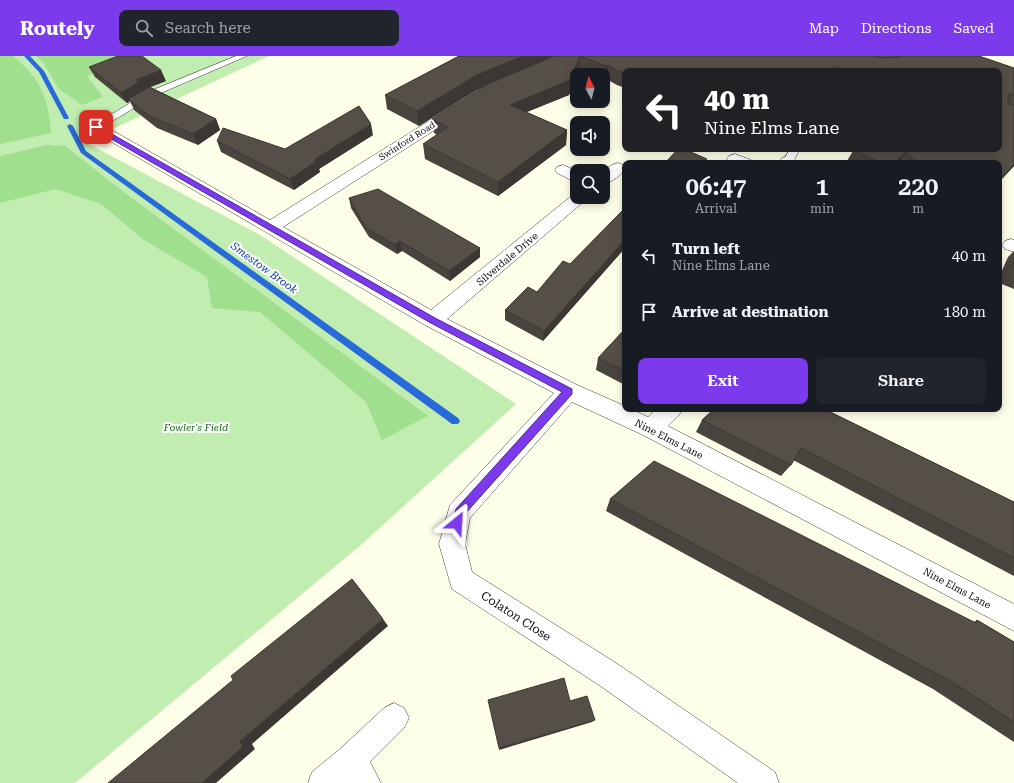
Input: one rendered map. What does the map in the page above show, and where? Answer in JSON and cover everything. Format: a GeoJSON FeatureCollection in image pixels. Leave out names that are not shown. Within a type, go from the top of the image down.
{"type":"FeatureCollection","features":[{"type":"Feature","properties":{"kind":"street","name":"Swinford Road"},"geometry":{"type":"LineString","coordinates":[[271,227],[470,102]]}},
{"type":"Feature","properties":{"kind":"street","name":"Nine Elms Lane"},"geometry":{"type":"LineString","coordinates":[[96,127],[432,320],[569,391],[651,428],[1014,618]]}},
{"type":"Feature","properties":{"kind":"street"},"geometry":{"type":"LineString","coordinates":[[929,160],[937,152]]}},
{"type":"Feature","properties":{"kind":"street"},"geometry":{"type":"LineString","coordinates":[[610,174],[618,168]]}},
{"type":"Feature","properties":{"kind":"street"},"geometry":{"type":"LineString","coordinates":[[563,170],[570,174]]}},
{"type":"Feature","properties":{"kind":"street","name":"Silverdale Drive"},"geometry":{"type":"LineString","coordinates":[[432,320],[573,204]]}},
{"type":"Feature","properties":{"kind":"street","name":"Colaton Close"},"geometry":{"type":"LineString","coordinates":[[569,391],[459,513],[452,544],[461,580],[609,675],[764,783]]}},
{"type":"Feature","properties":{"kind":"street"},"geometry":{"type":"LineString","coordinates":[[651,428],[668,412]]}},
{"type":"Feature","properties":{"kind":"street"},"geometry":{"type":"LineString","coordinates":[[323,783],[358,771],[394,718]]}},
{"type":"Feature","properties":{"kind":"lane"},"geometry":{"type":"LineString","coordinates":[[96,127],[151,94],[243,56]]}},
{"type":"Feature","properties":{"kind":"green space","name":"Fowler's Field"},"geometry":{"type":"Polygon","coordinates":[[[0,56],[269,56],[85,142],[260,235],[516,404],[362,544],[75,783],[0,783],[0,56]]]}},
{"type":"Feature","properties":{"kind":"green space"},"geometry":{"type":"Polygon","coordinates":[[[0,56],[13,56],[23,64],[37,81],[48,109],[51,133],[0,144],[0,56]]]}},
{"type":"Feature","properties":{"kind":"green space"},"geometry":{"type":"Polygon","coordinates":[[[36,56],[116,56],[114,64],[87,76],[103,97],[82,105],[59,89],[43,62],[36,56]]]}},
{"type":"Feature","properties":{"kind":"green space"},"geometry":{"type":"Polygon","coordinates":[[[47,145],[65,146],[129,196],[428,416],[382,440],[366,402],[260,312],[212,308],[207,277],[144,240],[101,204],[56,189],[0,203],[0,156],[47,145]]]}},
{"type":"Feature","properties":{"kind":"building"},"geometry":{"type":"Polygon","coordinates":[[[118,56],[142,56],[161,70],[136,80],[139,82],[121,93],[89,67],[118,56]]]}},
{"type":"Feature","properties":{"kind":"building"},"geometry":{"type":"Polygon","coordinates":[[[459,56],[523,56],[477,75],[417,111],[385,95],[459,56]]]}},
{"type":"Feature","properties":{"kind":"building"},"geometry":{"type":"Polygon","coordinates":[[[554,56],[580,56],[575,68],[570,68],[570,80],[510,105],[567,130],[498,182],[423,144],[448,127],[432,119],[488,84],[554,56]]]}},
{"type":"Feature","properties":{"kind":"building"},"geometry":{"type":"Polygon","coordinates":[[[580,56],[873,56],[880,58],[901,57],[900,56],[979,56],[1014,68],[1014,95],[1008,94],[1008,104],[1014,105],[1014,164],[1002,178],[1002,160],[915,160],[906,152],[1002,152],[1002,68],[622,68],[622,72],[608,65],[606,66],[580,56]]]}},
{"type":"Feature","properties":{"kind":"building"},"geometry":{"type":"Polygon","coordinates":[[[149,87],[216,119],[193,134],[151,117],[128,99],[149,87]]]}},
{"type":"Feature","properties":{"kind":"building"},"geometry":{"type":"Polygon","coordinates":[[[359,106],[371,124],[314,160],[317,161],[290,179],[217,141],[223,128],[285,149],[359,106]]]}},
{"type":"Feature","properties":{"kind":"building"},"geometry":{"type":"Polygon","coordinates":[[[675,152],[691,152],[707,159],[706,160],[668,160],[675,152]]]}},
{"type":"Feature","properties":{"kind":"building"},"geometry":{"type":"Polygon","coordinates":[[[858,152],[906,152],[897,160],[876,160],[858,152]]]}},
{"type":"Feature","properties":{"kind":"building"},"geometry":{"type":"Polygon","coordinates":[[[378,189],[480,248],[449,271],[400,241],[395,245],[366,228],[349,198],[378,189]]]}},
{"type":"Feature","properties":{"kind":"building"},"geometry":{"type":"Polygon","coordinates":[[[622,211],[622,243],[544,331],[505,310],[528,287],[537,292],[563,261],[570,264],[622,211]]]}},
{"type":"Feature","properties":{"kind":"building"},"geometry":{"type":"Polygon","coordinates":[[[1014,260],[1014,269],[1011,267],[1014,260]]]}},
{"type":"Feature","properties":{"kind":"building"},"geometry":{"type":"Polygon","coordinates":[[[622,332],[622,370],[598,358],[622,332]]]}},
{"type":"Feature","properties":{"kind":"building"},"geometry":{"type":"Polygon","coordinates":[[[711,412],[830,412],[1014,502],[1014,558],[801,448],[791,465],[702,420],[711,412]]]}},
{"type":"Feature","properties":{"kind":"building"},"geometry":{"type":"Polygon","coordinates":[[[654,461],[976,623],[977,620],[1014,642],[1014,722],[954,683],[610,499],[654,461]]]}},
{"type":"Feature","properties":{"kind":"building"},"geometry":{"type":"Polygon","coordinates":[[[352,579],[383,619],[240,741],[243,747],[202,783],[108,783],[233,680],[231,676],[352,579]]]}},
{"type":"Feature","properties":{"kind":"building"},"geometry":{"type":"Polygon","coordinates":[[[564,678],[570,701],[587,696],[595,720],[499,748],[488,700],[564,678]]]}},
{"type":"Feature","properties":{"kind":"waterway","name":"Smestow Brook"},"geometry":{"type":"LineString","coordinates":[[27,56],[41,71],[66,118]]}},
{"type":"Feature","properties":{"kind":"waterway","name":"Smestow Brook"},"geometry":{"type":"LineString","coordinates":[[70,126],[83,152],[455,421]]}},
{"type":"Feature","properties":{"kind":"route"},"geometry":{"type":"LineString","coordinates":[[96,127],[432,320],[569,391],[459,513],[457,523]]}}]}
